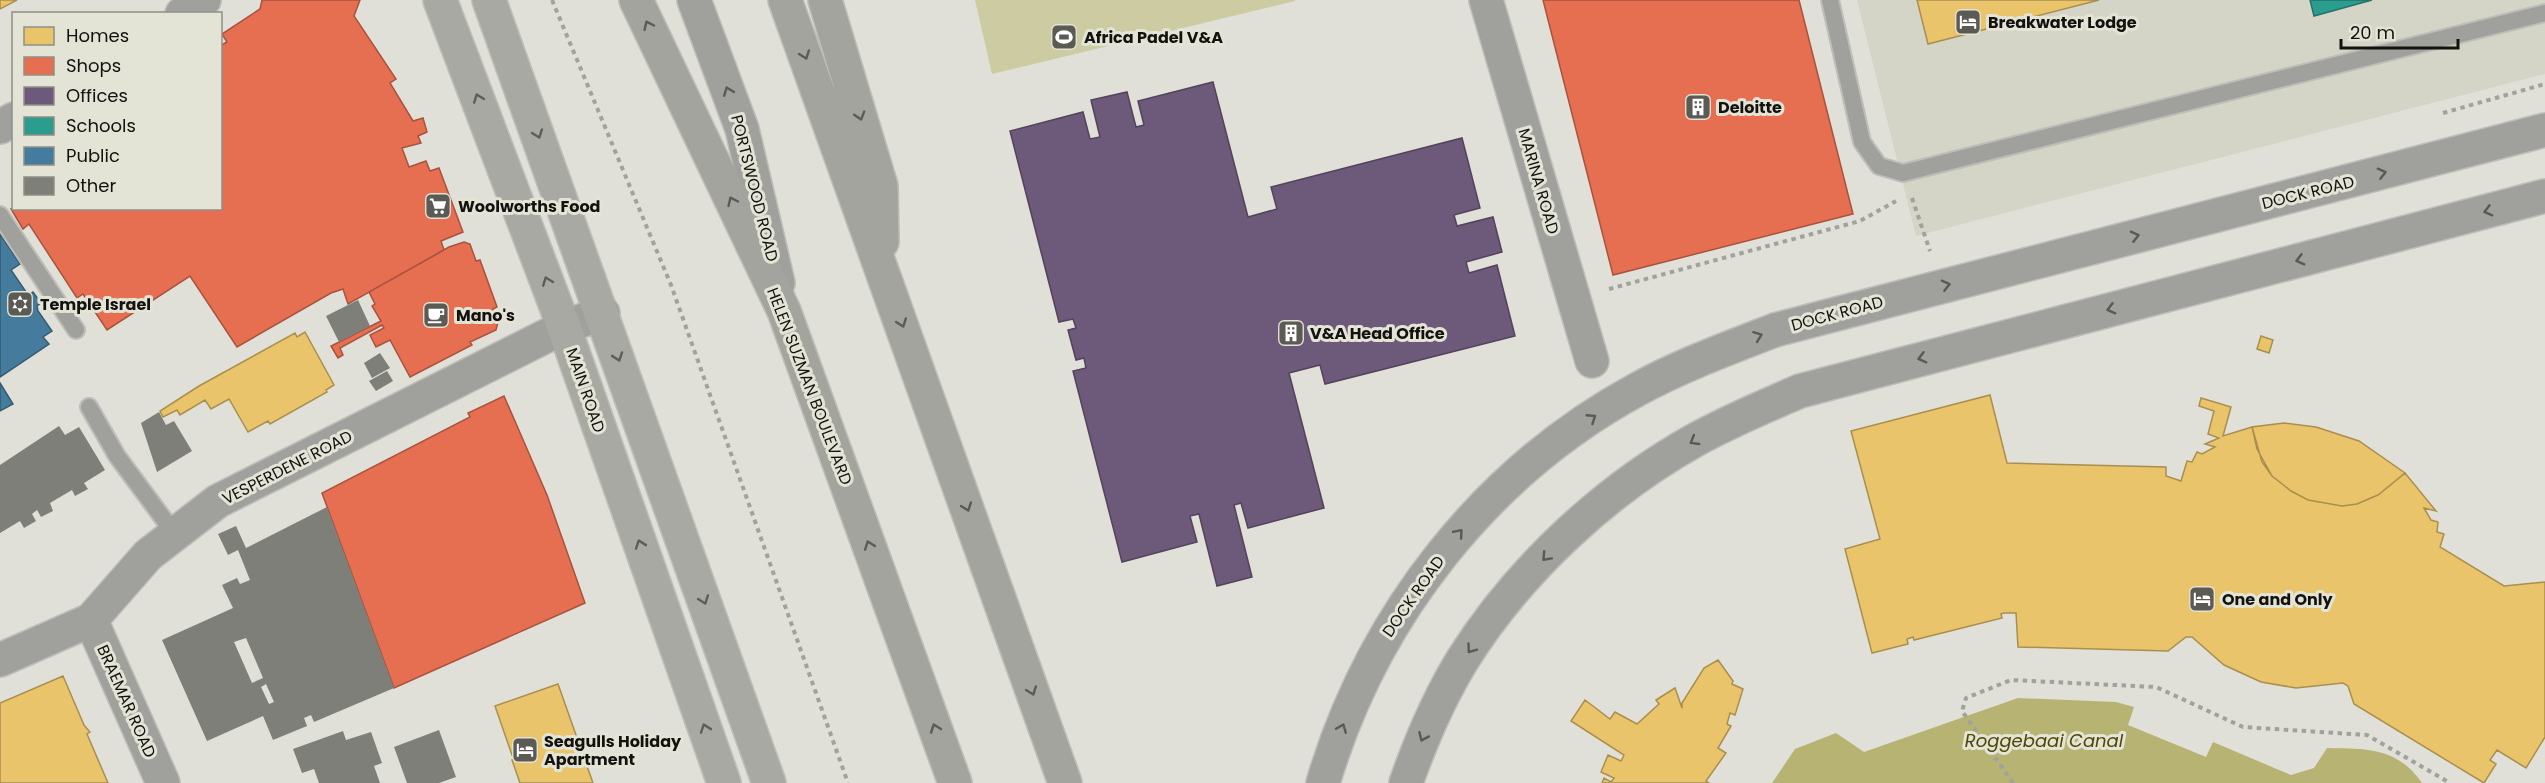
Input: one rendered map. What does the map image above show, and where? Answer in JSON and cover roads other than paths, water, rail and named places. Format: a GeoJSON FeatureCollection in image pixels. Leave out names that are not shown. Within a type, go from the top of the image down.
{"type":"FeatureCollection","features":[{"type":"Feature","properties":{"kind":"main road","name":"MAIN ROAD"},"geometry":{"type":"LineString","coordinates":[[440,0],[564,327],[724,783]]}},
{"type":"Feature","properties":{"kind":"main road"},"geometry":{"type":"LineString","coordinates":[[489,0],[603,313],[769,783]]}},
{"type":"Feature","properties":{"kind":"main road","name":"HELEN SUZMAN BOULEVARD"},"geometry":{"type":"LineString","coordinates":[[636,0],[784,311],[955,783]]}},
{"type":"Feature","properties":{"kind":"main road"},"geometry":{"type":"LineString","coordinates":[[785,0],[1065,783]]}},
{"type":"Feature","properties":{"kind":"main road"},"geometry":{"type":"LineString","coordinates":[[825,0],[881,186],[882,268]]}},
{"type":"Feature","properties":{"kind":"street"},"geometry":{"type":"LineString","coordinates":[[185,12],[204,0]]}},
{"type":"Feature","properties":{"kind":"street","name":"PORTSWOOD ROAD"},"geometry":{"type":"LineString","coordinates":[[694,0],[742,129],[784,311]]}},
{"type":"Feature","properties":{"kind":"street","name":"MARINA ROAD"},"geometry":{"type":"LineString","coordinates":[[1486,0],[1592,361]]}},
{"type":"Feature","properties":{"kind":"street","name":"DOCK ROAD"},"geometry":{"type":"LineString","coordinates":[[1323,783],[1366,673],[1383,639],[1421,578],[1470,520],[1544,451],[1637,389],[1703,357],[1775,330],[2545,130]]}},
{"type":"Feature","properties":{"kind":"street"},"geometry":{"type":"LineString","coordinates":[[1406,783],[1421,741],[1444,692],[1464,658],[1501,607],[1551,551],[1588,516],[1669,457],[1746,414],[1800,391],[2545,196]]}},
{"type":"Feature","properties":{"kind":"street","name":"VESPERDENE ROAD"},"geometry":{"type":"LineString","coordinates":[[0,660],[91,620],[148,555],[218,501],[564,327],[603,313]]}},
{"type":"Feature","properties":{"kind":"street","name":"BRAEMAR ROAD"},"geometry":{"type":"LineString","coordinates":[[91,620],[163,783]]}},
{"type":"Feature","properties":{"kind":"lane"},"geometry":{"type":"LineString","coordinates":[[1830,0],[1862,142],[1879,166],[1903,173],[2545,13]]}},
{"type":"Feature","properties":{"kind":"lane"},"geometry":{"type":"LineString","coordinates":[[0,215],[76,330]]}},
{"type":"Feature","properties":{"kind":"lane"},"geometry":{"type":"LineString","coordinates":[[89,407],[117,456],[174,533]]}},
{"type":"Feature","properties":{"kind":"water","name":"Roggebaai Canal"},"geometry":{"type":"Polygon","coordinates":[[[2018,698],[2116,702],[2134,707],[2128,725],[2206,757],[2213,742],[2291,775],[2314,768],[2327,748],[2380,752],[2402,762],[2422,783],[1772,783],[1795,749],[1836,733],[1864,752],[2018,698]]]}},
{"type":"Feature","properties":{"kind":"place","name":"Breakwater Lodge"},"geometry":{"type":"Point","coordinates":[1968,22]}},
{"type":"Feature","properties":{"kind":"place","name":"Africa Padel V&A"},"geometry":{"type":"Point","coordinates":[1064,37]}},
{"type":"Feature","properties":{"kind":"place","name":"Deloitte"},"geometry":{"type":"Point","coordinates":[1698,107]}},
{"type":"Feature","properties":{"kind":"place","name":"Woolworths Food"},"geometry":{"type":"Point","coordinates":[438,206]}},
{"type":"Feature","properties":{"kind":"place","name":"Temple Israel"},"geometry":{"type":"Point","coordinates":[20,304]}},
{"type":"Feature","properties":{"kind":"place","name":"Mano's"},"geometry":{"type":"Point","coordinates":[436,315]}},
{"type":"Feature","properties":{"kind":"place","name":"V&A Head Office"},"geometry":{"type":"Point","coordinates":[1291,333]}},
{"type":"Feature","properties":{"kind":"place","name":"One and Only"},"geometry":{"type":"Point","coordinates":[2202,599]}},
{"type":"Feature","properties":{"kind":"place","name":"Seagulls Holiday Apartment"},"geometry":{"type":"Point","coordinates":[525,750]}}]}
